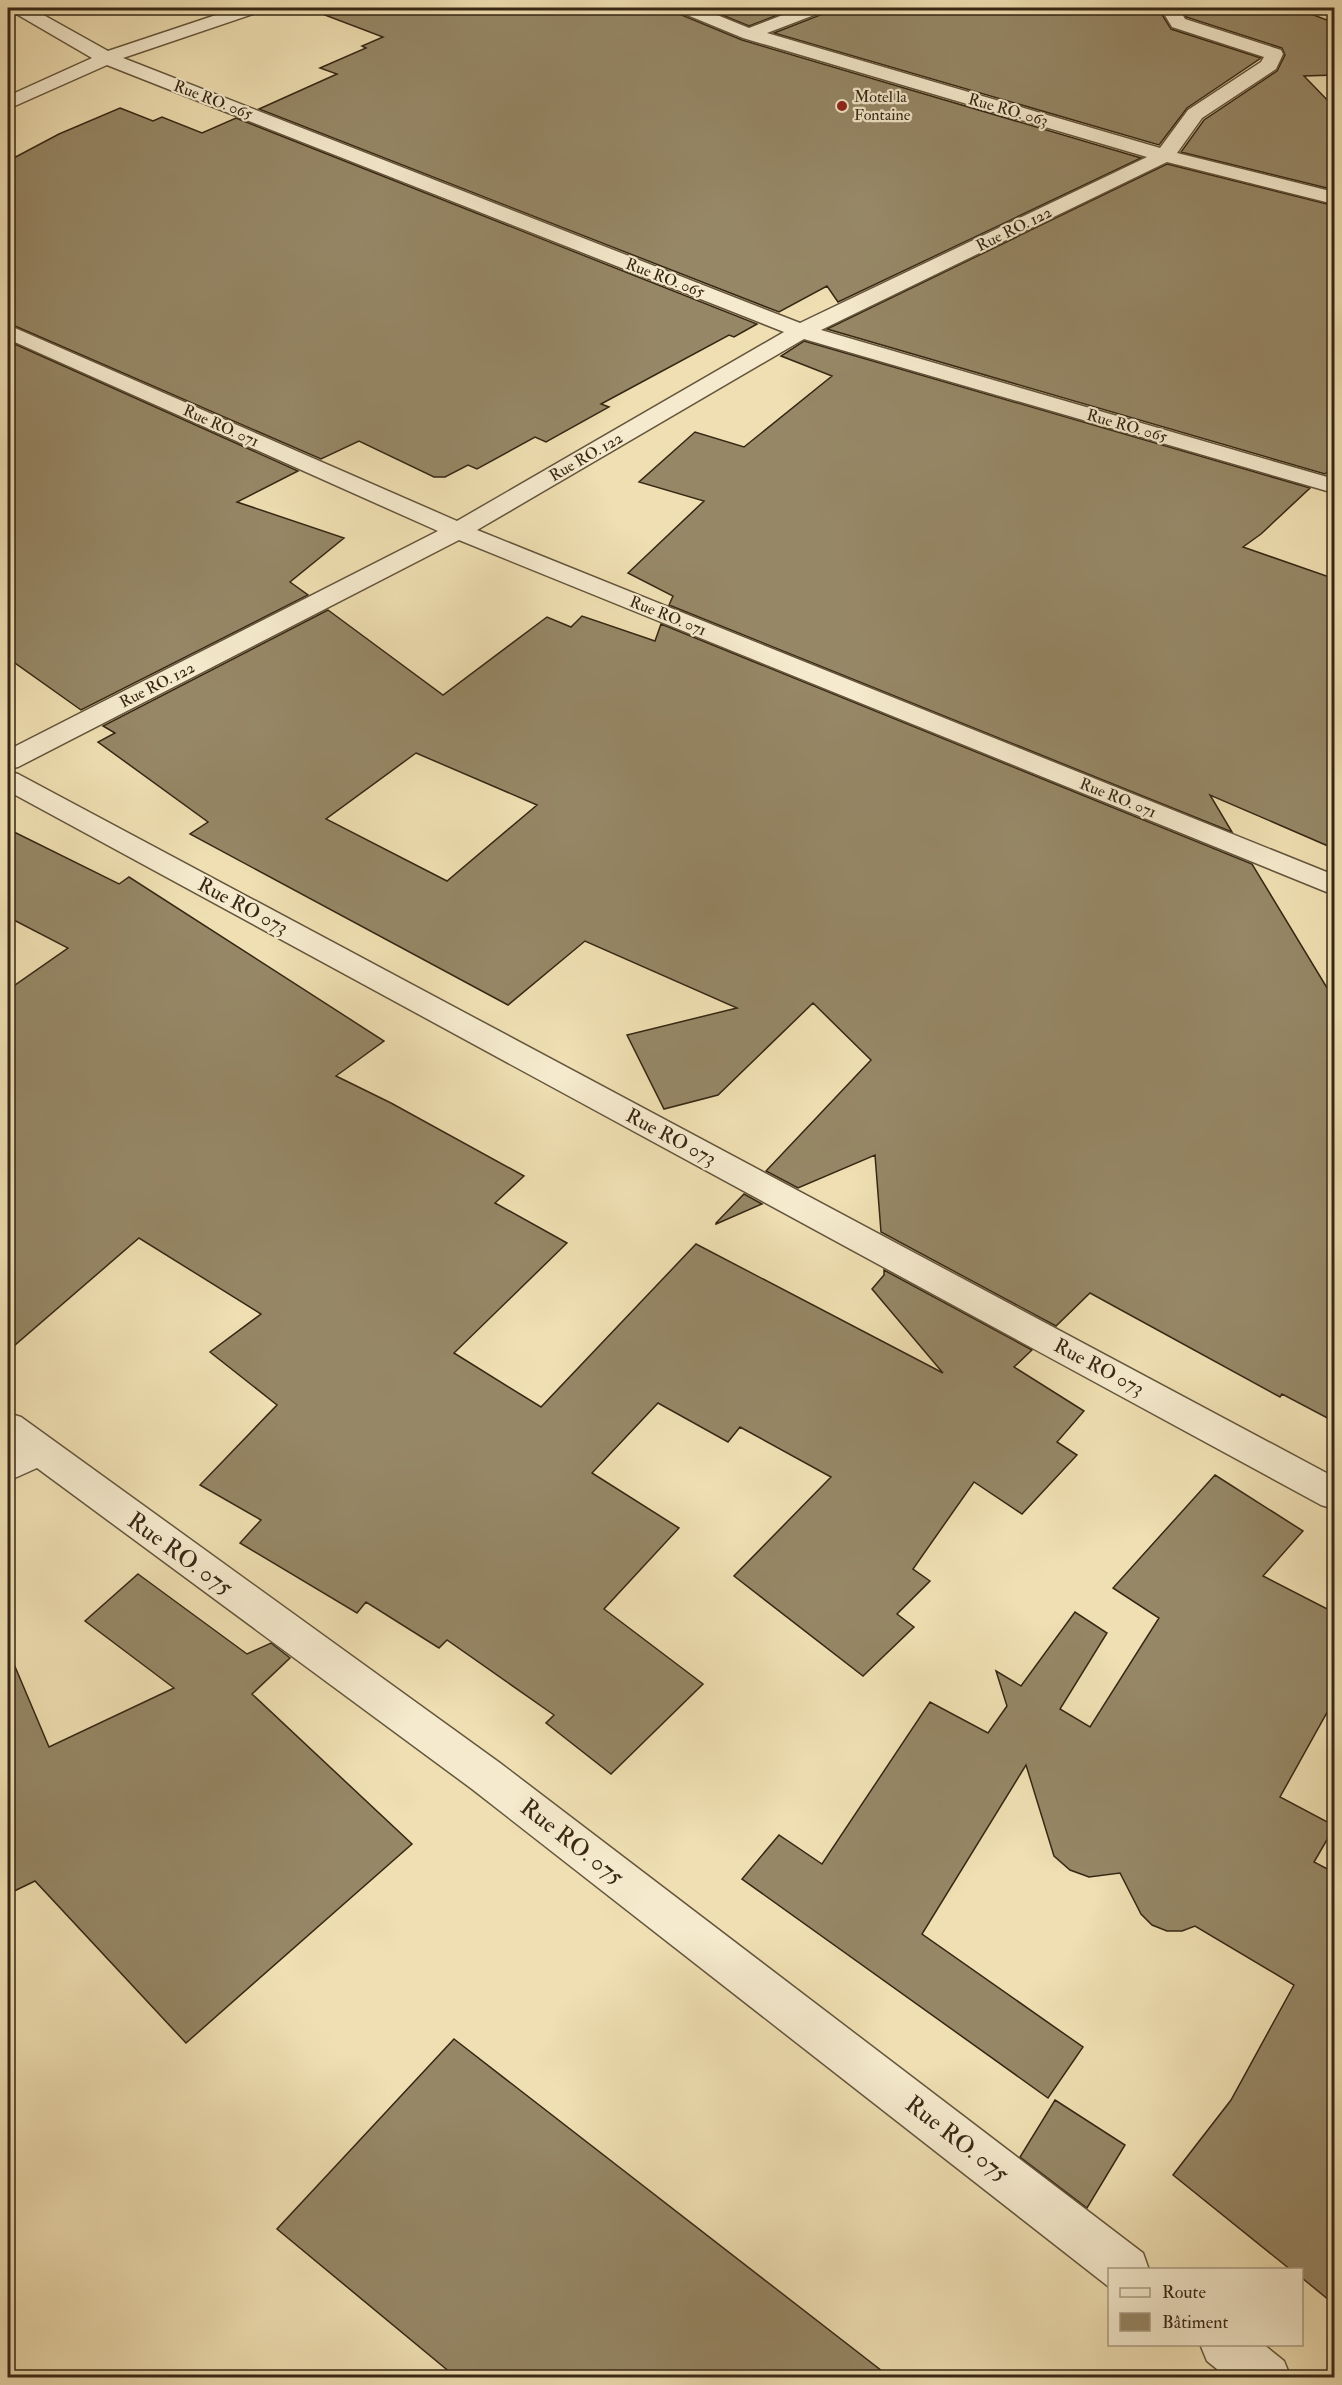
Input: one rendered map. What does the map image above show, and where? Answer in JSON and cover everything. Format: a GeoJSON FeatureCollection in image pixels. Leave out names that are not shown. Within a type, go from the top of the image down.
{"type":"FeatureCollection","features":[{"type":"Feature","properties":{"kind":"street","name":"Rue RO. 065"},"geometry":{"type":"LineString","coordinates":[[19,8],[106,58],[801,331],[1335,486]]}},
{"type":"Feature","properties":{"kind":"street"},"geometry":{"type":"LineString","coordinates":[[8,103],[106,58],[253,8]]}},
{"type":"Feature","properties":{"kind":"street","name":"Rue RO. 063"},"geometry":{"type":"LineString","coordinates":[[686,8],[749,34],[1165,156],[1335,198]]}},
{"type":"Feature","properties":{"kind":"street"},"geometry":{"type":"LineString","coordinates":[[749,34],[816,8]]}},
{"type":"Feature","properties":{"kind":"street"},"geometry":{"type":"LineString","coordinates":[[1165,156],[1195,114],[1269,65],[1274,54],[1178,23],[1172,12],[1180,8]]}},
{"type":"Feature","properties":{"kind":"street","name":"Rue RO. 122"},"geometry":{"type":"LineString","coordinates":[[8,761],[458,531],[801,331],[1165,156]]}},
{"type":"Feature","properties":{"kind":"street","name":"Rue RO. 071"},"geometry":{"type":"LineString","coordinates":[[8,331],[458,531],[1335,886]]}},
{"type":"Feature","properties":{"kind":"street","name":"Rue RO 073"},"geometry":{"type":"LineString","coordinates":[[8,780],[1335,1494]]}},
{"type":"Feature","properties":{"kind":"street","name":"Rue RO. 075"},"geometry":{"type":"LineString","coordinates":[[18,1448],[486,1776],[1123,2268]]}},
{"type":"Feature","properties":{"kind":"street"},"geometry":{"type":"LineString","coordinates":[[1226,2346],[1266,2378]]}},
{"type":"Feature","properties":{"kind":"building"},"geometry":{"type":"Polygon","coordinates":[[[318,8],[675,8],[679,14],[742,40],[1141,158],[838,302],[827,286],[779,312],[259,109],[337,74],[320,68],[366,48],[362,46],[383,37],[317,12],[318,8]]]}},
{"type":"Feature","properties":{"kind":"building"},"geometry":{"type":"Polygon","coordinates":[[[705,8],[796,8],[749,26],[705,8]]]}},
{"type":"Feature","properties":{"kind":"building"},"geometry":{"type":"Polygon","coordinates":[[[827,8],[1164,8],[1161,13],[1171,29],[1261,58],[1187,108],[1159,145],[774,33],[823,14],[827,8]]]}},
{"type":"Feature","properties":{"kind":"building"},"geometry":{"type":"Polygon","coordinates":[[[1191,8],[1295,8],[1335,23],[1335,75],[1304,76],[1335,108],[1335,190],[1181,152],[1204,120],[1277,71],[1285,55],[1282,48],[1186,17],[1185,14],[1191,8]]]}},
{"type":"Feature","properties":{"kind":"building"},"geometry":{"type":"Polygon","coordinates":[[[120,108],[153,121],[162,117],[202,133],[236,118],[757,324],[734,337],[729,335],[601,404],[609,407],[546,442],[535,437],[477,469],[468,465],[445,477],[434,477],[359,441],[321,459],[8,323],[8,161],[59,134],[120,108]]]}},
{"type":"Feature","properties":{"kind":"building"},"geometry":{"type":"Polygon","coordinates":[[[1167,164],[1335,206],[1335,465],[1325,474],[827,329],[1167,164]]]}},
{"type":"Feature","properties":{"kind":"building"},"geometry":{"type":"Polygon","coordinates":[[[8,341],[298,471],[237,502],[344,538],[290,582],[308,595],[81,710],[8,658],[8,341]]]}},
{"type":"Feature","properties":{"kind":"building"},"geometry":{"type":"Polygon","coordinates":[[[804,341],[1310,488],[1261,534],[1243,547],[1335,579],[1335,849],[1210,795],[1232,832],[669,605],[673,596],[628,573],[704,501],[639,482],[695,432],[744,447],[832,376],[781,356],[804,341]]]}},
{"type":"Feature","properties":{"kind":"building"},"geometry":{"type":"Polygon","coordinates":[[[328,610],[443,695],[547,617],[571,627],[582,616],[655,641],[661,624],[1252,864],[1335,1001],[1335,1422],[1282,1394],[1280,1397],[1090,1293],[1056,1326],[881,1232],[875,1155],[798,1188],[766,1171],[871,1060],[813,1003],[718,1095],[664,1109],[627,1035],[737,1008],[585,941],[508,1005],[190,834],[208,822],[98,742],[115,733],[103,726],[328,610]],[[416,753],[326,819],[447,881],[537,805],[416,753]]]}},
{"type":"Feature","properties":{"kind":"building"},"geometry":{"type":"Polygon","coordinates":[[[8,829],[119,884],[129,877],[384,1041],[336,1076],[391,1103],[524,1176],[495,1203],[567,1243],[454,1353],[541,1407],[696,1244],[943,1373],[872,1289],[884,1275],[884,1270],[1032,1350],[1014,1367],[1084,1411],[1057,1442],[1077,1455],[1022,1514],[974,1482],[913,1569],[930,1581],[897,1614],[914,1627],[863,1676],[734,1576],[831,1477],[740,1427],[728,1442],[658,1403],[592,1473],[679,1528],[604,1609],[703,1684],[611,1774],[546,1723],[554,1715],[447,1640],[439,1648],[366,1602],[357,1613],[240,1543],[261,1520],[200,1485],[277,1405],[210,1352],[261,1314],[139,1238],[8,1351],[8,990],[68,948],[8,917],[8,829]]]}},
{"type":"Feature","properties":{"kind":"building"},"geometry":{"type":"Polygon","coordinates":[[[744,1194],[762,1204],[716,1224],[716,1223],[744,1194]]]}},
{"type":"Feature","properties":{"kind":"building"},"geometry":{"type":"Polygon","coordinates":[[[1215,1475],[1303,1531],[1263,1576],[1335,1613],[1335,1698],[1280,1797],[1335,1826],[1314,1862],[1335,1873],[1335,2305],[1303,2279],[1303,2268],[1289,2268],[1173,2175],[1231,2100],[1294,1985],[1195,1926],[1182,1931],[1167,1931],[1152,1925],[1141,1914],[1120,1873],[1089,1877],[1070,1870],[1054,1856],[1026,1765],[922,1934],[1083,2047],[1048,2098],[742,1879],[779,1835],[822,1864],[930,1702],[988,1733],[1007,1706],[996,1671],[1021,1686],[1075,1612],[1107,1633],[1060,1709],[1090,1727],[1159,1618],[1113,1588],[1215,1475]]]}},
{"type":"Feature","properties":{"kind":"building"},"geometry":{"type":"Polygon","coordinates":[[[138,1574],[247,1654],[271,1643],[290,1658],[252,1694],[412,1844],[186,2043],[35,1881],[8,1894],[8,1650],[49,1747],[174,1688],[85,1621],[138,1574]]]}},
{"type":"Feature","properties":{"kind":"building"},"geometry":{"type":"Polygon","coordinates":[[[454,2039],[891,2378],[457,2378],[277,2229],[454,2039]]]}},
{"type":"Feature","properties":{"kind":"building"},"geometry":{"type":"Polygon","coordinates":[[[1055,2100],[1125,2145],[1087,2208],[1020,2157],[1055,2100]]]}},
{"type":"Feature","properties":{"kind":"place","name":"Motel la Fontaine"},"geometry":{"type":"Point","coordinates":[842,106]}}]}
